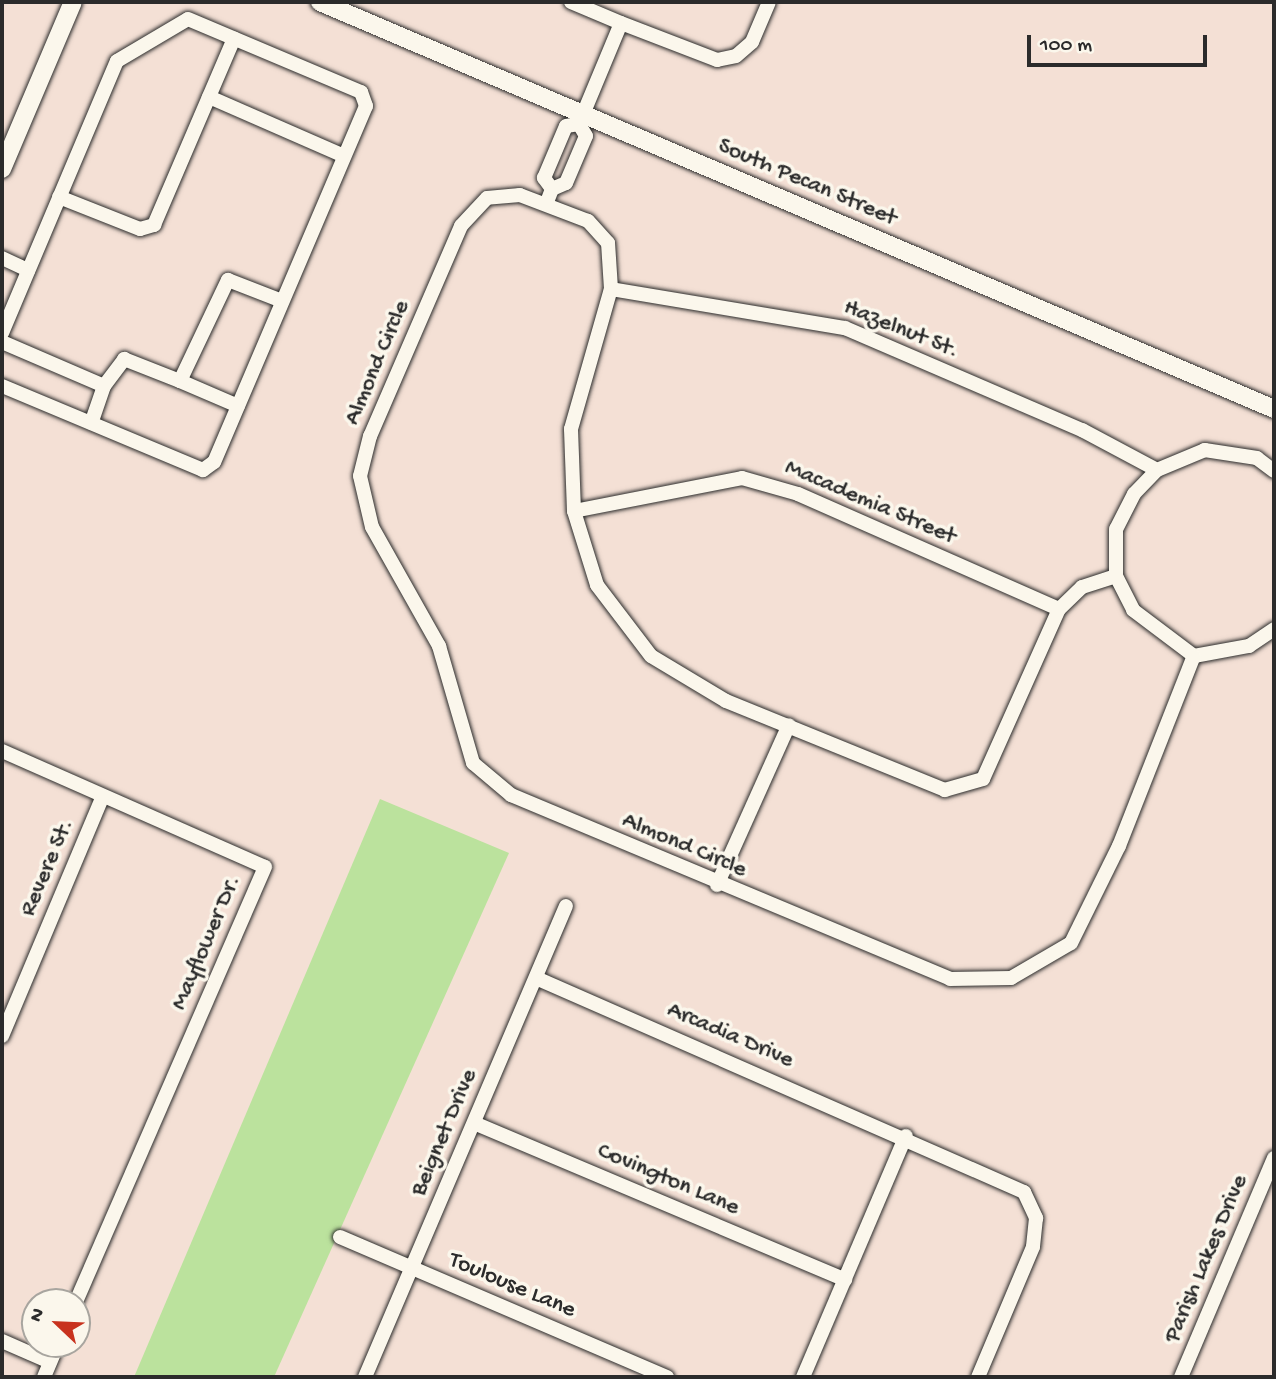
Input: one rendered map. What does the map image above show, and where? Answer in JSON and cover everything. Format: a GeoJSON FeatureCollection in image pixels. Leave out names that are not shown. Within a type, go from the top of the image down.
{"type":"FeatureCollection","features":[{"type":"Feature","properties":{"kind":"street"},"geometry":{"type":"LineString","coordinates":[[2,169],[73,2]]}},
{"type":"Feature","properties":{"kind":"street","name":"South Pecan Street"},"geometry":{"type":"LineString","coordinates":[[320,2],[581,119],[1274,409]]}},
{"type":"Feature","properties":{"kind":"street"},"geometry":{"type":"LineString","coordinates":[[571,2],[717,60],[736,56],[752,42],[769,2]]}},
{"type":"Feature","properties":{"kind":"street"},"geometry":{"type":"LineString","coordinates":[[2,333],[117,61],[188,19],[361,92],[366,106],[214,462],[203,470],[2,386]]}},
{"type":"Feature","properties":{"kind":"street"},"geometry":{"type":"LineString","coordinates":[[581,119],[566,126],[544,177],[550,196],[566,183],[586,136],[581,119],[621,23]]}},
{"type":"Feature","properties":{"kind":"street"},"geometry":{"type":"LineString","coordinates":[[59,197],[141,229],[154,225],[234,38]]}},
{"type":"Feature","properties":{"kind":"street"},"geometry":{"type":"LineString","coordinates":[[209,97],[344,156]]}},
{"type":"Feature","properties":{"kind":"street","name":"Almond Circle"},"geometry":{"type":"LineString","coordinates":[[1116,576],[1082,587],[1059,609],[983,779],[945,790],[726,701],[651,656],[597,585],[574,511],[571,429],[611,289],[608,243],[588,221],[550,196],[487,198],[461,226],[369,436],[360,476],[369,514],[439,646],[473,763],[511,795],[716,886],[950,979],[1012,978],[1071,943],[1119,846],[1194,656]]}},
{"type":"Feature","properties":{"kind":"street"},"geometry":{"type":"LineString","coordinates":[[2,258],[28,270]]}},
{"type":"Feature","properties":{"kind":"street"},"geometry":{"type":"LineString","coordinates":[[180,381],[228,280],[282,301]]}},
{"type":"Feature","properties":{"kind":"street","name":"Hazelnut St."},"geometry":{"type":"LineString","coordinates":[[611,289],[845,328],[1082,430],[1157,470]]}},
{"type":"Feature","properties":{"kind":"street"},"geometry":{"type":"LineString","coordinates":[[2,342],[104,386]]}},
{"type":"Feature","properties":{"kind":"street"},"geometry":{"type":"LineString","coordinates":[[91,423],[104,386],[124,359],[238,406]]}},
{"type":"Feature","properties":{"kind":"street"},"geometry":{"type":"LineString","coordinates":[[1274,471],[1257,458],[1205,450],[1157,470],[1134,494],[1116,529],[1116,576],[1133,610],[1194,656],[1250,646],[1274,629]]}},
{"type":"Feature","properties":{"kind":"street","name":"Macademia Street"},"geometry":{"type":"LineString","coordinates":[[574,511],[742,478],[798,494],[1059,609]]}},
{"type":"Feature","properties":{"kind":"street"},"geometry":{"type":"LineString","coordinates":[[716,886],[789,725]]}},
{"type":"Feature","properties":{"kind":"street","name":"Mayflower Dr."},"geometry":{"type":"LineString","coordinates":[[2,751],[265,867],[82,1288]]}},
{"type":"Feature","properties":{"kind":"street","name":"Revere St."},"geometry":{"type":"LineString","coordinates":[[2,1036],[103,796]]}},
{"type":"Feature","properties":{"kind":"street","name":"Beignet Drive"},"geometry":{"type":"LineString","coordinates":[[365,1377],[566,905]]}},
{"type":"Feature","properties":{"kind":"street","name":"Arcadia Drive"},"geometry":{"type":"LineString","coordinates":[[536,978],[1009,1180],[1024,1192],[1036,1219],[1033,1247],[978,1377]]}},
{"type":"Feature","properties":{"kind":"street","name":"Covington Lane"},"geometry":{"type":"LineString","coordinates":[[474,1123],[845,1280]]}},
{"type":"Feature","properties":{"kind":"street"},"geometry":{"type":"LineString","coordinates":[[803,1377],[906,1136]]}},
{"type":"Feature","properties":{"kind":"street","name":"Parish Lakes Drive"},"geometry":{"type":"LineString","coordinates":[[1181,1377],[1274,1158]]}},
{"type":"Feature","properties":{"kind":"street","name":"Toulouse Lane"},"geometry":{"type":"LineString","coordinates":[[340,1237],[667,1377]]}},
{"type":"Feature","properties":{"kind":"street"},"geometry":{"type":"LineString","coordinates":[[2,1341],[50,1362]]}},
{"type":"Feature","properties":{"kind":"street"},"geometry":{"type":"LineString","coordinates":[[44,1377],[52,1358]]}},
{"type":"Feature","properties":{"kind":"green space"},"geometry":{"type":"Polygon","coordinates":[[[380,799],[509,853],[274,1377],[134,1377],[380,799]]]}}]}
